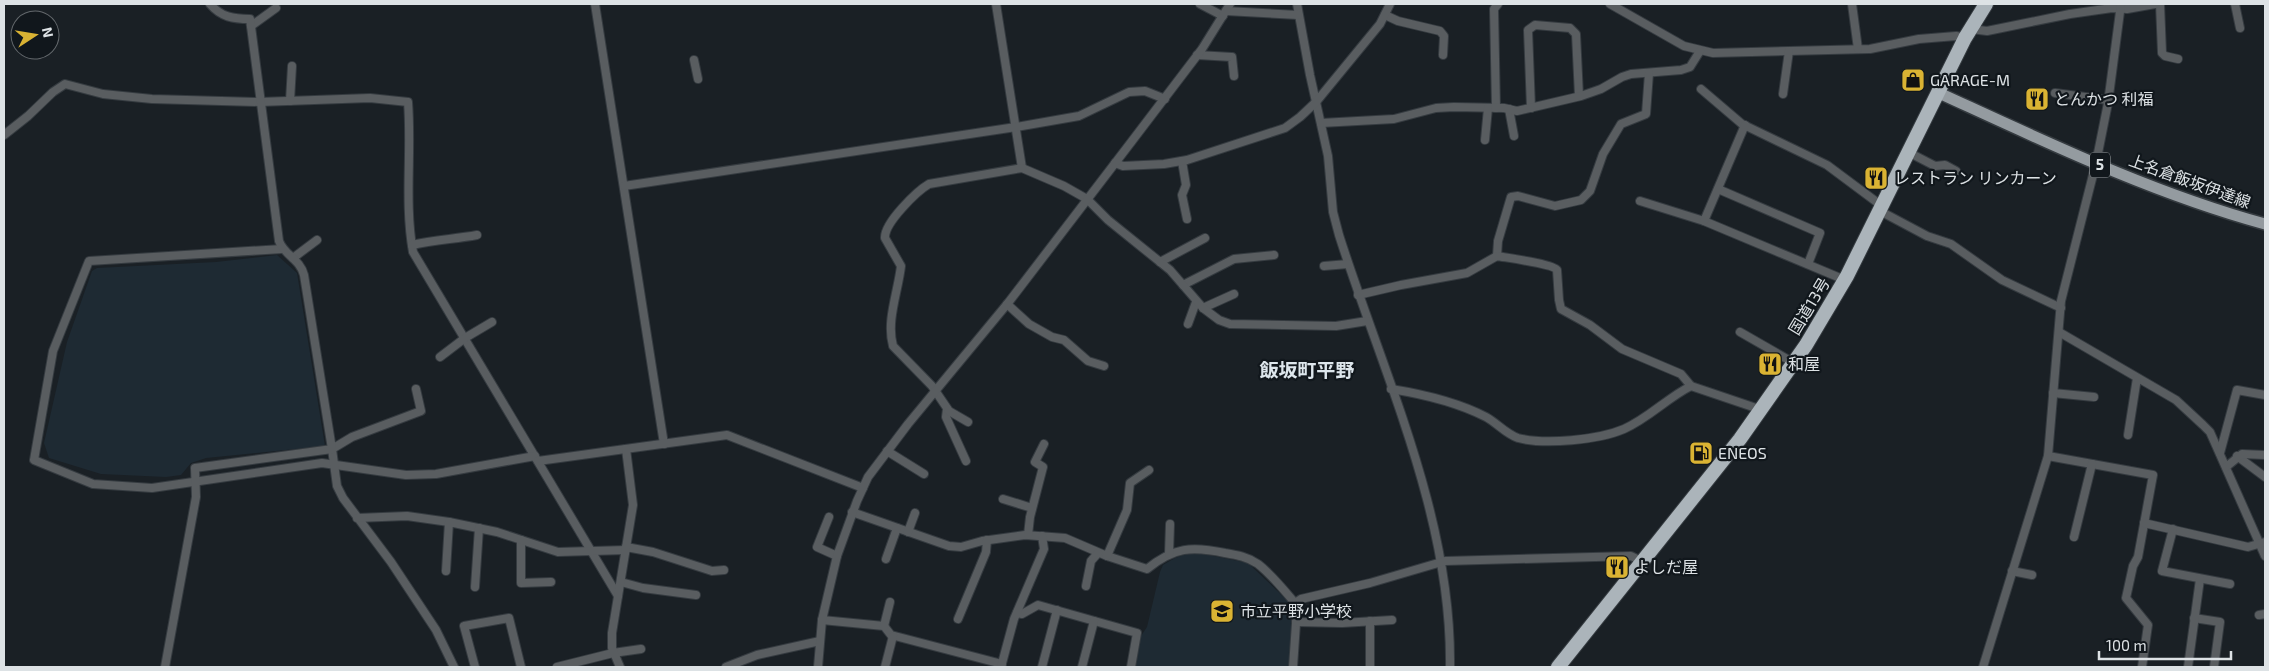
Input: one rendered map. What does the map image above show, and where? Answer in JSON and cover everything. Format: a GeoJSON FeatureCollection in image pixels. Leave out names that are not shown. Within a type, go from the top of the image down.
{"type":"FeatureCollection","features":[{"type":"Feature","properties":{"kind":"highway","name":"国道13号"},"geometry":{"type":"LineString","coordinates":[[1558,667],[1762,410],[1794,363],[1845,280],[1908,152],[1940,93],[1968,33],[1986,4]]}},
{"type":"Feature","properties":{"kind":"main road","name":"上名倉飯坂伊達線"},"geometry":{"type":"LineString","coordinates":[[1940,93],[2168,193],[2265,224]]}},
{"type":"Feature","properties":{"kind":"street"},"geometry":{"type":"LineString","coordinates":[[210,4],[226,17],[250,19],[259,102],[279,241],[282,249],[302,267],[304,275],[338,486],[357,518],[391,562],[436,630],[454,667]]}},
{"type":"Feature","properties":{"kind":"street"},"geometry":{"type":"LineString","coordinates":[[595,4],[664,444]]}},
{"type":"Feature","properties":{"kind":"street"},"geometry":{"type":"LineString","coordinates":[[996,4],[1022,168]]}},
{"type":"Feature","properties":{"kind":"street"},"geometry":{"type":"LineString","coordinates":[[1200,4],[1226,10],[1298,15]]}},
{"type":"Feature","properties":{"kind":"street"},"geometry":{"type":"LineString","coordinates":[[1297,4],[1328,156],[1333,212],[1358,295],[1425,493],[1440,562],[1450,626],[1450,667]]}},
{"type":"Feature","properties":{"kind":"street"},"geometry":{"type":"LineString","coordinates":[[1116,163],[1122,166],[1182,161],[1285,128],[1300,118],[1316,102],[1385,15],[1390,4]]}},
{"type":"Feature","properties":{"kind":"street"},"geometry":{"type":"LineString","coordinates":[[1485,140],[1492,108],[1496,6],[1486,4]]}},
{"type":"Feature","properties":{"kind":"street"},"geometry":{"type":"LineString","coordinates":[[1610,4],[1684,46],[1713,53],[1870,49],[1919,39],[1987,32],[2070,14],[2121,6],[2155,4]]}},
{"type":"Feature","properties":{"kind":"street"},"geometry":{"type":"LineString","coordinates":[[1852,4],[1858,49]]}},
{"type":"Feature","properties":{"kind":"street"},"geometry":{"type":"LineString","coordinates":[[2160,4],[2162,53],[2165,56],[2178,59]]}},
{"type":"Feature","properties":{"kind":"street"},"geometry":{"type":"LineString","coordinates":[[2235,4],[2240,28]]}},
{"type":"Feature","properties":{"kind":"street"},"geometry":{"type":"LineString","coordinates":[[1983,667],[2048,456],[2060,308],[2096,163],[2108,100],[2121,6]]}},
{"type":"Feature","properties":{"kind":"street"},"geometry":{"type":"LineString","coordinates":[[251,26],[276,8]]}},
{"type":"Feature","properties":{"kind":"street"},"geometry":{"type":"LineString","coordinates":[[818,667],[822,620],[837,556],[852,512],[863,488],[887,451],[1007,304],[1165,99],[1198,55],[1226,10]]}},
{"type":"Feature","properties":{"kind":"street"},"geometry":{"type":"LineString","coordinates":[[1385,15],[1398,21],[1440,32],[1444,36],[1443,54]]}},
{"type":"Feature","properties":{"kind":"street"},"geometry":{"type":"LineString","coordinates":[[1531,108],[1528,30],[1534,25],[1570,28],[1576,34],[1579,96]]}},
{"type":"Feature","properties":{"kind":"street"},"geometry":{"type":"LineString","coordinates":[[1321,123],[1394,119],[1436,108],[1492,108],[1518,111],[1601,89],[1622,77],[1690,67],[1700,51]]}},
{"type":"Feature","properties":{"kind":"street"},"geometry":{"type":"LineString","coordinates":[[1783,94],[1789,51]]}},
{"type":"Feature","properties":{"kind":"street"},"geometry":{"type":"LineString","coordinates":[[1198,55],[1232,57],[1234,76]]}},
{"type":"Feature","properties":{"kind":"street"},"geometry":{"type":"LineString","coordinates":[[694,60],[698,79]]}},
{"type":"Feature","properties":{"kind":"street"},"geometry":{"type":"LineString","coordinates":[[290,101],[292,66]]}},
{"type":"Feature","properties":{"kind":"street"},"geometry":{"type":"LineString","coordinates":[[1497,256],[1498,241],[1511,197],[1518,196],[1552,206],[1581,200],[1586,196],[1590,191],[1603,154],[1622,124],[1646,114],[1649,73]]}},
{"type":"Feature","properties":{"kind":"street"},"geometry":{"type":"LineString","coordinates":[[4,135],[28,116],[53,92],[65,84],[103,94],[128,97],[259,102],[370,98],[408,102],[408,194],[413,252],[618,596]]}},
{"type":"Feature","properties":{"kind":"street"},"geometry":{"type":"LineString","coordinates":[[1701,89],[1745,125],[1827,165],[1881,208],[1927,236],[1951,244],[2002,280],[2060,308]]}},
{"type":"Feature","properties":{"kind":"street"},"geometry":{"type":"LineString","coordinates":[[624,186],[1079,116],[1129,92],[1145,91],[1165,99]]}},
{"type":"Feature","properties":{"kind":"street"},"geometry":{"type":"LineString","coordinates":[[2054,93],[2108,100]]}},
{"type":"Feature","properties":{"kind":"street"},"geometry":{"type":"LineString","coordinates":[[1509,109],[1514,136]]}},
{"type":"Feature","properties":{"kind":"street"},"geometry":{"type":"LineString","coordinates":[[1704,222],[1745,125]]}},
{"type":"Feature","properties":{"kind":"street"},"geometry":{"type":"LineString","coordinates":[[1908,152],[1935,166],[1944,165],[1956,171]]}},
{"type":"Feature","properties":{"kind":"street"},"geometry":{"type":"LineString","coordinates":[[1182,161],[1186,185],[1182,196],[1186,219]]}},
{"type":"Feature","properties":{"kind":"street"},"geometry":{"type":"LineString","coordinates":[[968,422],[947,409],[936,392],[893,346],[890,327],[901,266],[885,238],[885,233],[890,224],[919,190],[930,184],[1022,168],[1064,186],[1088,199],[1108,220],[1170,270],[1196,302],[1219,320],[1239,325],[1336,326],[1367,320]]}},
{"type":"Feature","properties":{"kind":"street"},"geometry":{"type":"LineString","coordinates":[[1718,189],[1820,233],[1808,264]]}},
{"type":"Feature","properties":{"kind":"street"},"geometry":{"type":"LineString","coordinates":[[1640,201],[1704,222],[1845,280]]}},
{"type":"Feature","properties":{"kind":"street"},"geometry":{"type":"LineString","coordinates":[[412,245],[440,238],[449,240],[477,235]]}},
{"type":"Feature","properties":{"kind":"street"},"geometry":{"type":"LineString","coordinates":[[1160,262],[1205,238]]}},
{"type":"Feature","properties":{"kind":"street"},"geometry":{"type":"LineString","coordinates":[[293,258],[317,240]]}},
{"type":"Feature","properties":{"kind":"street"},"geometry":{"type":"LineString","coordinates":[[282,249],[89,261],[53,351],[34,460],[94,484],[152,488],[322,463],[406,475],[436,474],[727,435],[863,488]]}},
{"type":"Feature","properties":{"kind":"street"},"geometry":{"type":"LineString","coordinates":[[1184,285],[1234,259],[1274,255]]}},
{"type":"Feature","properties":{"kind":"street"},"geometry":{"type":"LineString","coordinates":[[1358,295],[1398,285],[1467,273],[1497,256],[1555,267],[1557,270],[1558,300],[1561,309],[1590,325],[1622,349],[1681,374],[1691,386],[1762,410]]}},
{"type":"Feature","properties":{"kind":"street"},"geometry":{"type":"LineString","coordinates":[[1324,266],[1348,264]]}},
{"type":"Feature","properties":{"kind":"street"},"geometry":{"type":"LineString","coordinates":[[1203,308],[1234,294]]}},
{"type":"Feature","properties":{"kind":"street"},"geometry":{"type":"LineString","coordinates":[[1188,324],[1196,302]]}},
{"type":"Feature","properties":{"kind":"street"},"geometry":{"type":"LineString","coordinates":[[1007,304],[1029,324],[1052,337],[1064,340],[1088,361],[1104,366]]}},
{"type":"Feature","properties":{"kind":"street"},"geometry":{"type":"LineString","coordinates":[[440,357],[465,338],[492,322]]}},
{"type":"Feature","properties":{"kind":"street"},"geometry":{"type":"LineString","coordinates":[[1740,332],[1794,363]]}},
{"type":"Feature","properties":{"kind":"street"},"geometry":{"type":"LineString","coordinates":[[2058,332],[2176,400],[2210,432],[2263,543],[2265,556]]}},
{"type":"Feature","properties":{"kind":"street"},"geometry":{"type":"LineString","coordinates":[[2128,435],[2137,378]]}},
{"type":"Feature","properties":{"kind":"street"},"geometry":{"type":"LineString","coordinates":[[1391,389],[1415,393],[1485,416],[1519,438],[1570,440],[1596,438],[1622,430],[1645,419],[1676,394],[1691,386]]}},
{"type":"Feature","properties":{"kind":"street"},"geometry":{"type":"LineString","coordinates":[[165,667],[196,497],[195,468],[332,449],[352,437],[420,411],[416,389]]}},
{"type":"Feature","properties":{"kind":"street"},"geometry":{"type":"LineString","coordinates":[[2220,453],[2237,390],[2265,395]]}},
{"type":"Feature","properties":{"kind":"street"},"geometry":{"type":"LineString","coordinates":[[2053,393],[2094,397]]}},
{"type":"Feature","properties":{"kind":"street"},"geometry":{"type":"LineString","coordinates":[[947,409],[946,417],[966,461]]}},
{"type":"Feature","properties":{"kind":"street"},"geometry":{"type":"LineString","coordinates":[[1028,535],[1032,508],[1043,468],[1035,462],[1044,444]]}},
{"type":"Feature","properties":{"kind":"street"},"geometry":{"type":"LineString","coordinates":[[620,667],[613,653],[612,633],[633,504],[626,449]]}},
{"type":"Feature","properties":{"kind":"street"},"geometry":{"type":"LineString","coordinates":[[887,451],[924,474]]}},
{"type":"Feature","properties":{"kind":"street"},"geometry":{"type":"LineString","coordinates":[[2226,467],[2237,456],[2247,453],[2265,455]]}},
{"type":"Feature","properties":{"kind":"street"},"geometry":{"type":"LineString","coordinates":[[2048,456],[2153,475],[2138,557],[2133,566],[2126,598],[2148,626],[2142,667]]}},
{"type":"Feature","properties":{"kind":"street"},"geometry":{"type":"LineString","coordinates":[[2237,456],[2265,477]]}},
{"type":"Feature","properties":{"kind":"street"},"geometry":{"type":"LineString","coordinates":[[2074,537],[2092,464]]}},
{"type":"Feature","properties":{"kind":"street"},"geometry":{"type":"LineString","coordinates":[[1107,556],[1127,510],[1130,483],[1149,470]]}},
{"type":"Feature","properties":{"kind":"street"},"geometry":{"type":"LineString","coordinates":[[1003,499],[1032,508]]}},
{"type":"Feature","properties":{"kind":"street"},"geometry":{"type":"LineString","coordinates":[[852,512],[949,546],[961,547],[987,540],[1028,535],[1065,538],[1107,556],[1147,569],[1169,554],[1192,548],[1248,558],[1259,565],[1295,603],[1296,622],[1293,667]]}},
{"type":"Feature","properties":{"kind":"street"},"geometry":{"type":"LineString","coordinates":[[908,532],[915,513]]}},
{"type":"Feature","properties":{"kind":"street"},"geometry":{"type":"LineString","coordinates":[[357,518],[407,516],[478,528],[558,552],[626,549],[654,552],[712,571],[724,570]]}},
{"type":"Feature","properties":{"kind":"street"},"geometry":{"type":"LineString","coordinates":[[829,517],[817,547],[837,556]]}},
{"type":"Feature","properties":{"kind":"street"},"geometry":{"type":"LineString","coordinates":[[446,571],[449,522]]}},
{"type":"Feature","properties":{"kind":"street"},"geometry":{"type":"LineString","coordinates":[[2144,523],[2248,546],[2263,543]]}},
{"type":"Feature","properties":{"kind":"street"},"geometry":{"type":"LineString","coordinates":[[1169,554],[1170,524]]}},
{"type":"Feature","properties":{"kind":"street"},"geometry":{"type":"LineString","coordinates":[[475,587],[478,528]]}},
{"type":"Feature","properties":{"kind":"street"},"geometry":{"type":"LineString","coordinates":[[886,559],[897,528]]}},
{"type":"Feature","properties":{"kind":"street"},"geometry":{"type":"LineString","coordinates":[[2173,529],[2162,571],[2230,584]]}},
{"type":"Feature","properties":{"kind":"street"},"geometry":{"type":"LineString","coordinates":[[822,620],[884,626],[893,636],[1002,666],[1016,614],[1044,549],[1042,536]]}},
{"type":"Feature","properties":{"kind":"street"},"geometry":{"type":"LineString","coordinates":[[521,540],[521,583],[551,582]]}},
{"type":"Feature","properties":{"kind":"street"},"geometry":{"type":"LineString","coordinates":[[958,619],[986,552],[987,540]]}},
{"type":"Feature","properties":{"kind":"street"},"geometry":{"type":"LineString","coordinates":[[1086,586],[1091,562],[1098,552]]}},
{"type":"Feature","properties":{"kind":"street"},"geometry":{"type":"LineString","coordinates":[[1295,603],[1301,599],[1370,583],[1440,562],[1631,556],[1641,561]]}},
{"type":"Feature","properties":{"kind":"street"},"geometry":{"type":"LineString","coordinates":[[2012,571],[2032,576]]}},
{"type":"Feature","properties":{"kind":"street"},"geometry":{"type":"LineString","coordinates":[[2188,667],[2200,578]]}},
{"type":"Feature","properties":{"kind":"street"},"geometry":{"type":"LineString","coordinates":[[620,582],[643,588],[696,595]]}},
{"type":"Feature","properties":{"kind":"street"},"geometry":{"type":"LineString","coordinates":[[884,626],[890,602]]}},
{"type":"Feature","properties":{"kind":"street"},"geometry":{"type":"LineString","coordinates":[[1016,614],[1022,614],[1038,605],[1137,633],[1131,667]]}},
{"type":"Feature","properties":{"kind":"street"},"geometry":{"type":"LineString","coordinates":[[1042,667],[1057,610]]}},
{"type":"Feature","properties":{"kind":"street"},"geometry":{"type":"LineString","coordinates":[[474,667],[464,626],[509,618],[521,667]]}},
{"type":"Feature","properties":{"kind":"street"},"geometry":{"type":"LineString","coordinates":[[2194,618],[2220,622],[2214,667]]}},
{"type":"Feature","properties":{"kind":"street"},"geometry":{"type":"LineString","coordinates":[[1296,622],[1392,620]]}},
{"type":"Feature","properties":{"kind":"street"},"geometry":{"type":"LineString","coordinates":[[1082,667],[1094,621]]}},
{"type":"Feature","properties":{"kind":"street"},"geometry":{"type":"LineString","coordinates":[[1370,621],[1370,667]]}},
{"type":"Feature","properties":{"kind":"street"},"geometry":{"type":"LineString","coordinates":[[885,667],[893,636]]}},
{"type":"Feature","properties":{"kind":"street"},"geometry":{"type":"LineString","coordinates":[[726,667],[757,655],[820,641]]}},
{"type":"Feature","properties":{"kind":"street"},"geometry":{"type":"LineString","coordinates":[[557,667],[613,653],[641,649]]}},
{"type":"Feature","properties":{"kind":"shaded area"},"geometry":{"type":"Polygon","coordinates":[[[277,255],[297,273],[325,446],[206,458],[191,463],[181,475],[166,477],[101,474],[49,458],[44,443],[67,342],[92,271],[97,268],[216,262],[277,255]]]}},
{"type":"Feature","properties":{"kind":"shaded area","name":"市立平野小学校"},"geometry":{"type":"Polygon","coordinates":[[[1189,553],[1199,553],[1248,563],[1289,602],[1293,614],[1291,667],[1135,667],[1141,636],[1147,627],[1163,565],[1189,553]]]}},
{"type":"Feature","properties":{"kind":"place","name":"GARAGE-M"},"geometry":{"type":"Point","coordinates":[1913,80]}},
{"type":"Feature","properties":{"kind":"place","name":"とんかつ 利福"},"geometry":{"type":"Point","coordinates":[2037,99]}},
{"type":"Feature","properties":{"kind":"place","name":"レストラン リンカーン"},"geometry":{"type":"Point","coordinates":[1876,178]}},
{"type":"Feature","properties":{"kind":"place","name":"和屋"},"geometry":{"type":"Point","coordinates":[1770,364]}},
{"type":"Feature","properties":{"kind":"place","name":"ENEOS"},"geometry":{"type":"Point","coordinates":[1701,453]}},
{"type":"Feature","properties":{"kind":"place","name":"よしだ屋"},"geometry":{"type":"Point","coordinates":[1617,567]}},
{"type":"Feature","properties":{"kind":"place","name":"市立平野小学校"},"geometry":{"type":"Point","coordinates":[1222,611]}},
{"type":"Feature","properties":{"kind":"district","name":"飯坂町平野"},"geometry":{"type":"Point","coordinates":[1307,370]}}]}
